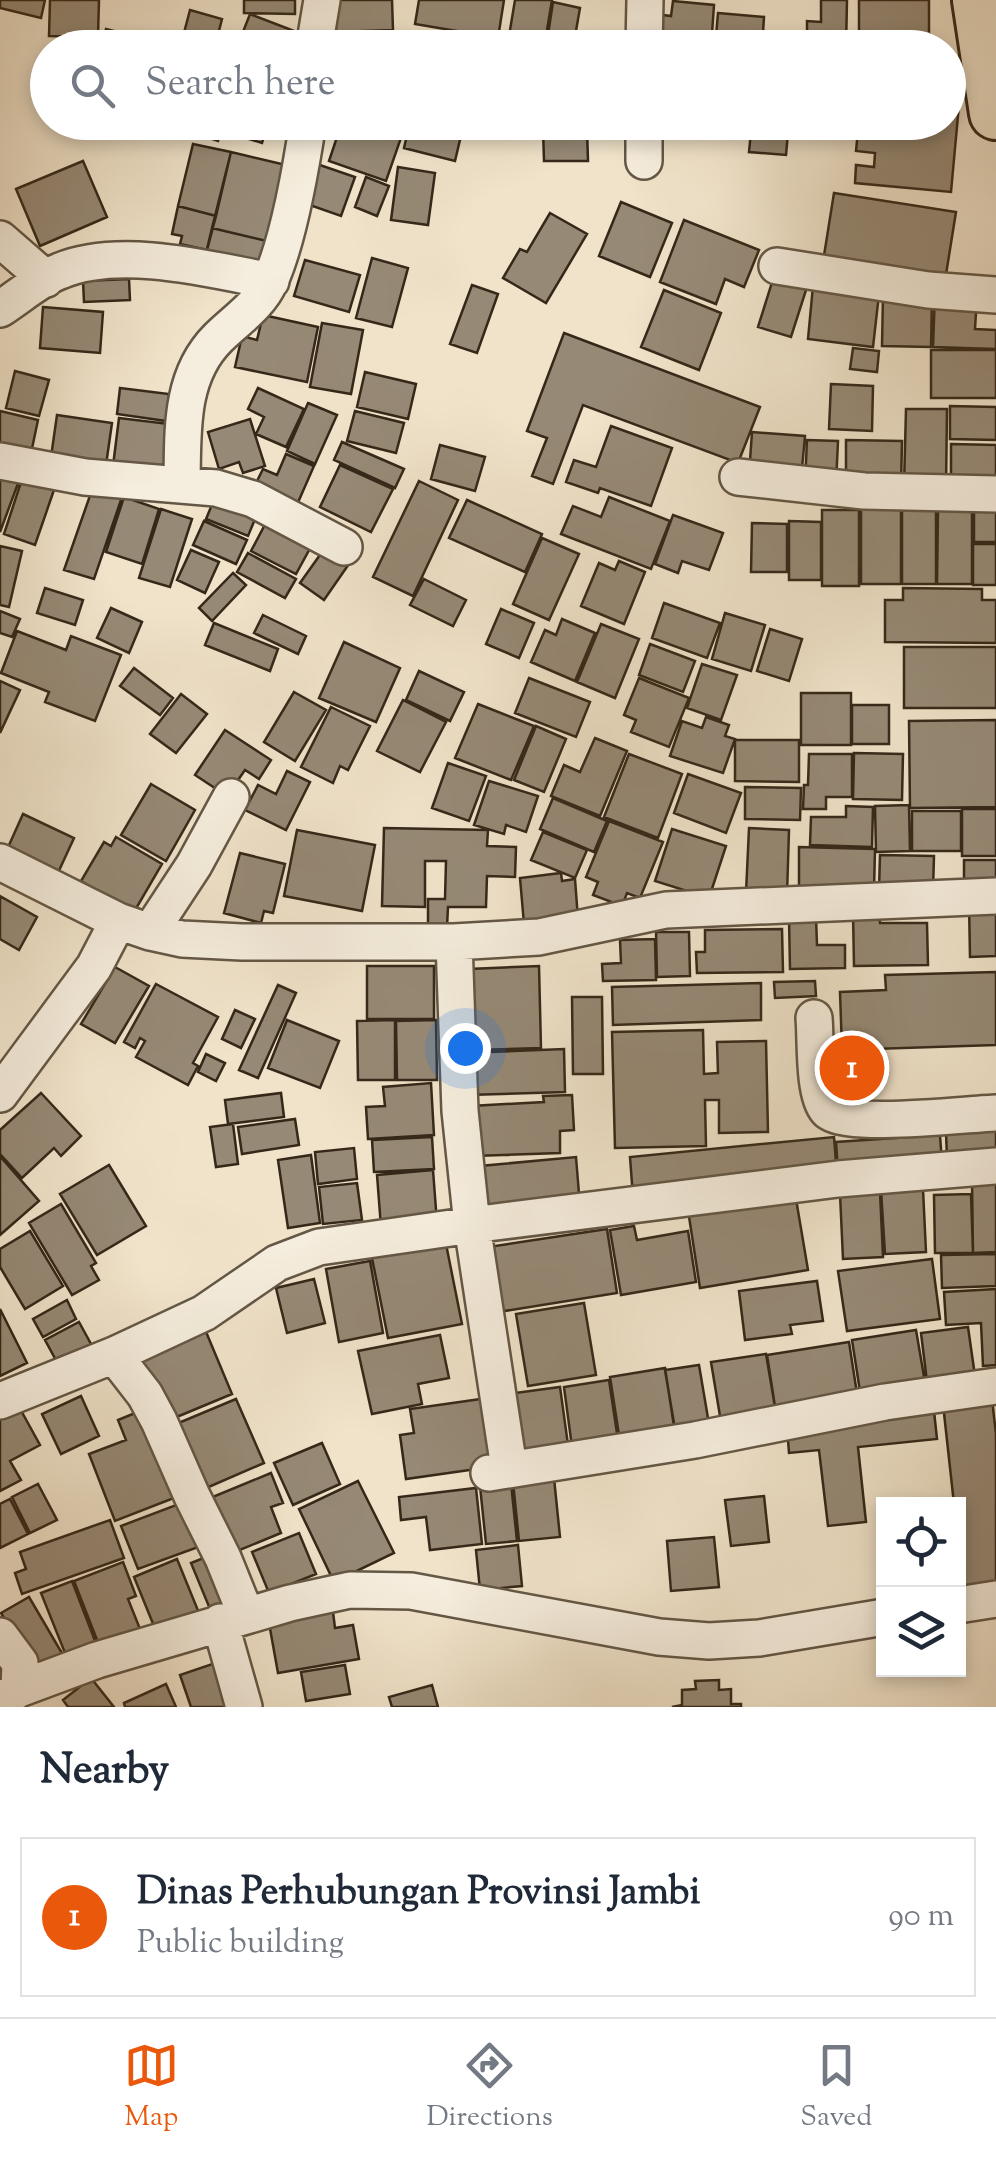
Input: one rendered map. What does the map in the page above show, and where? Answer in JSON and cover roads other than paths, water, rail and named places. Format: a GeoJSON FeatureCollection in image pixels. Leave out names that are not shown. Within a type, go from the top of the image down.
{"type":"FeatureCollection","features":[{"type":"Feature","properties":{"kind":"highway"},"geometry":{"type":"LineString","coordinates":[[979,0],[996,113]]}},
{"type":"Feature","properties":{"kind":"street"},"geometry":{"type":"LineString","coordinates":[[317,30],[322,0]]}},
{"type":"Feature","properties":{"kind":"street"},"geometry":{"type":"LineString","coordinates":[[644,30],[645,0]]}},
{"type":"Feature","properties":{"kind":"street"},"geometry":{"type":"LineString","coordinates":[[182,484],[184,416],[192,378],[216,340],[250,310],[270,281],[296,192],[305,140]]}},
{"type":"Feature","properties":{"kind":"street"},"geometry":{"type":"LineString","coordinates":[[644,140],[644,160]]}},
{"type":"Feature","properties":{"kind":"street"},"geometry":{"type":"LineString","coordinates":[[0,239],[46,280]]}},
{"type":"Feature","properties":{"kind":"street"},"geometry":{"type":"LineString","coordinates":[[0,309],[59,271],[125,260],[198,266],[270,281]]}},
{"type":"Feature","properties":{"kind":"street"},"geometry":{"type":"LineString","coordinates":[[777,266],[928,290],[996,295]]}},
{"type":"Feature","properties":{"kind":"street"},"geometry":{"type":"LineString","coordinates":[[0,461],[85,478],[216,488],[253,498],[344,547]]}},
{"type":"Feature","properties":{"kind":"street"},"geometry":{"type":"LineString","coordinates":[[738,476],[864,491],[996,494]]}},
{"type":"Feature","properties":{"kind":"street"},"geometry":{"type":"LineString","coordinates":[[105,914],[178,892],[231,797]]}},
{"type":"Feature","properties":{"kind":"street"},"geometry":{"type":"LineString","coordinates":[[0,862],[105,914],[182,939],[242,942],[454,942],[539,937],[666,910],[996,896]]}},
{"type":"Feature","properties":{"kind":"street"},"geometry":{"type":"LineString","coordinates":[[0,1094],[94,967],[105,914]]}},
{"type":"Feature","properties":{"kind":"street"},"geometry":{"type":"LineString","coordinates":[[454,942],[460,1110],[497,1471],[996,1386]]}},
{"type":"Feature","properties":{"kind":"street"},"geometry":{"type":"LineString","coordinates":[[814,1018],[822,1101],[834,1116],[857,1121],[996,1113]]}},
{"type":"Feature","properties":{"kind":"street"},"geometry":{"type":"LineString","coordinates":[[0,1400],[114,1355],[204,1313],[264,1270],[319,1246],[838,1178],[996,1166]]}},
{"type":"Feature","properties":{"kind":"street"},"geometry":{"type":"LineString","coordinates":[[114,1355],[145,1395],[224,1558],[244,1707]]}},
{"type":"Feature","properties":{"kind":"street"},"geometry":{"type":"LineString","coordinates":[[9,1695],[97,1660],[233,1619],[350,1590],[385,1588],[659,1637],[709,1641],[776,1636],[876,1618]]}},
{"type":"Feature","properties":{"kind":"street"},"geometry":{"type":"LineString","coordinates":[[966,1604],[996,1599]]}},
{"type":"Feature","properties":{"kind":"street"},"geometry":{"type":"LineString","coordinates":[[0,1636],[20,1663],[9,1695]]}},
{"type":"Feature","properties":{"kind":"place","name":"Dinas Perhubungan Provinsi Jambi"},"geometry":{"type":"Point","coordinates":[852,1068]}}]}
